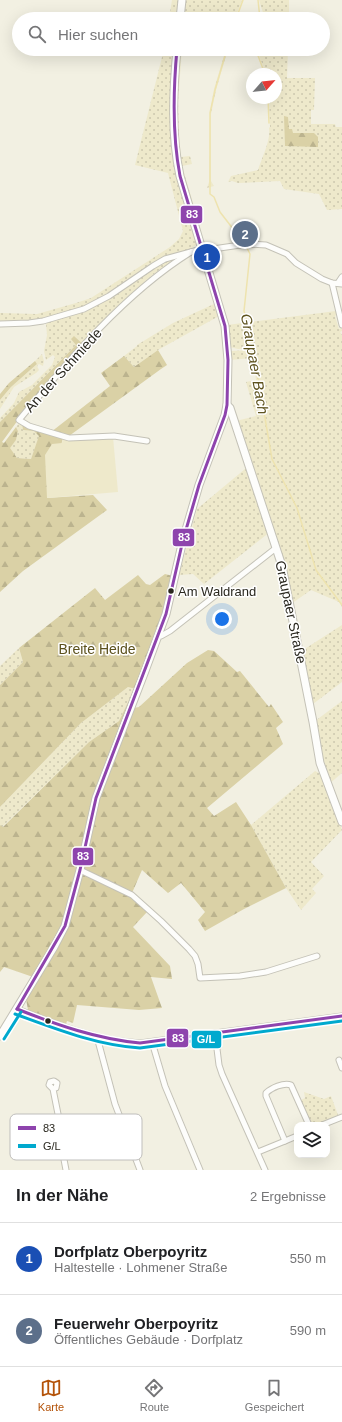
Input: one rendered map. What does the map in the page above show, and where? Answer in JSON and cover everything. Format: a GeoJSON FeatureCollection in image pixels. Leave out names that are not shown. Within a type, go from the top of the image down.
{"type":"FeatureCollection","features":[{"type":"Feature","properties":{"kind":"main road"},"geometry":{"type":"LineString","coordinates":[[181,12],[182,0]]}},
{"type":"Feature","properties":{"kind":"main road"},"geometry":{"type":"LineString","coordinates":[[0,1036],[54,947],[65,926],[80,870],[96,798],[166,614],[183,540],[199,485],[225,415],[227,405],[228,360],[225,326],[180,176],[176,155],[173,101],[176,56]]}},
{"type":"Feature","properties":{"kind":"main road","name":"Graupaer Straße"},"geometry":{"type":"LineString","coordinates":[[227,405],[232,415],[282,566],[320,763],[342,822]]}},
{"type":"Feature","properties":{"kind":"street"},"geometry":{"type":"LineString","coordinates":[[0,324],[43,321],[93,306],[165,259],[203,250],[261,244],[287,254],[296,263],[313,274],[332,283],[340,284],[342,277]]}},
{"type":"Feature","properties":{"kind":"street","name":"An der Schmiede"},"geometry":{"type":"LineString","coordinates":[[147,441],[114,436],[69,438],[29,426],[19,420],[51,382],[119,310],[157,275],[191,252]]}},
{"type":"Feature","properties":{"kind":"street"},"geometry":{"type":"LineString","coordinates":[[332,283],[342,325]]}},
{"type":"Feature","properties":{"kind":"street"},"geometry":{"type":"LineString","coordinates":[[158,636],[170,631],[276,548]]}},
{"type":"Feature","properties":{"kind":"street"},"geometry":{"type":"LineString","coordinates":[[80,870],[132,895],[192,952],[197,960],[199,977],[201,978],[240,976],[266,972],[317,956]]}},
{"type":"Feature","properties":{"kind":"street"},"geometry":{"type":"LineString","coordinates":[[17,1009],[97,1037],[128,1042],[152,1042],[342,1016]]}},
{"type":"Feature","properties":{"kind":"street"},"geometry":{"type":"LineString","coordinates":[[215,1033],[219,1065],[222,1074],[265,1170]]}},
{"type":"Feature","properties":{"kind":"street"},"geometry":{"type":"LineString","coordinates":[[97,1037],[119,1114]]}},
{"type":"Feature","properties":{"kind":"street"},"geometry":{"type":"LineString","coordinates":[[152,1042],[165,1086],[200,1170]]}},
{"type":"Feature","properties":{"kind":"street"},"geometry":{"type":"LineString","coordinates":[[338,1060],[342,1066]]}},
{"type":"Feature","properties":{"kind":"street"},"geometry":{"type":"LineString","coordinates":[[285,1141],[266,1096],[267,1092],[286,1083],[291,1085],[308,1122]]}},
{"type":"Feature","properties":{"kind":"street"},"geometry":{"type":"LineString","coordinates":[[53,1089],[58,1114]]}},
{"type":"Feature","properties":{"kind":"street"},"geometry":{"type":"LineString","coordinates":[[330,1122],[342,1117]]}},
{"type":"Feature","properties":{"kind":"street"},"geometry":{"type":"LineString","coordinates":[[258,1152],[294,1137]]}},
{"type":"Feature","properties":{"kind":"street"},"geometry":{"type":"LineString","coordinates":[[64,1160],[66,1170]]}},
{"type":"Feature","properties":{"kind":"street"},"geometry":{"type":"LineString","coordinates":[[136,1160],[140,1170]]}},
{"type":"Feature","properties":{"kind":"green space"},"geometry":{"type":"Polygon","coordinates":[[[172,0],[180,0],[179,12],[170,12],[172,0]]]}},
{"type":"Feature","properties":{"kind":"green space"},"geometry":{"type":"Polygon","coordinates":[[[184,0],[242,0],[238,12],[183,12],[184,0]]]}},
{"type":"Feature","properties":{"kind":"green space"},"geometry":{"type":"Polygon","coordinates":[[[259,0],[289,0],[289,12],[263,12],[259,0]]]}},
{"type":"Feature","properties":{"kind":"green space"},"geometry":{"type":"Polygon","coordinates":[[[162,56],[175,56],[173,149],[197,244],[187,251],[174,254],[92,304],[50,317],[31,321],[0,322],[0,313],[37,314],[91,298],[170,247],[179,239],[183,231],[168,173],[135,165],[162,56]]]}},
{"type":"Feature","properties":{"kind":"green space"},"geometry":{"type":"Polygon","coordinates":[[[178,56],[181,56],[178,102],[179,132],[177,133],[176,87],[178,56]]]}},
{"type":"Feature","properties":{"kind":"green space"},"geometry":{"type":"Polygon","coordinates":[[[224,56],[226,56],[211,114],[211,181],[214,186],[207,188],[209,182],[210,113],[214,89],[224,56]]]}},
{"type":"Feature","properties":{"kind":"green space"},"geometry":{"type":"Polygon","coordinates":[[[259,56],[288,56],[287,78],[315,78],[314,110],[311,110],[311,124],[335,124],[336,127],[342,127],[342,209],[327,210],[319,194],[284,189],[280,181],[228,182],[231,176],[258,170],[266,149],[270,127],[269,104],[282,104],[282,68],[264,68],[259,56]]]}},
{"type":"Feature","properties":{"kind":"green space"},"geometry":{"type":"Polygon","coordinates":[[[284,116],[288,117],[289,129],[292,129],[293,133],[314,133],[318,137],[318,147],[285,146],[284,116]]]}},
{"type":"Feature","properties":{"kind":"green space"},"geometry":{"type":"Polygon","coordinates":[[[177,136],[179,136],[181,157],[190,156],[192,164],[182,166],[196,213],[194,212],[180,166],[182,165],[182,162],[180,162],[177,136]]]}},
{"type":"Feature","properties":{"kind":"green space"},"geometry":{"type":"Polygon","coordinates":[[[182,255],[145,281],[146,283],[84,345],[74,336],[76,345],[0,422],[0,418],[14,403],[19,392],[32,385],[52,365],[55,357],[53,355],[46,360],[44,351],[47,335],[46,324],[50,321],[83,313],[101,303],[154,267],[182,255]]]}},
{"type":"Feature","properties":{"kind":"green space"},"geometry":{"type":"Polygon","coordinates":[[[216,303],[219,316],[158,350],[134,367],[124,356],[137,345],[173,323],[216,303]]]}},
{"type":"Feature","properties":{"kind":"green space"},"geometry":{"type":"Polygon","coordinates":[[[336,311],[337,314],[335,316],[339,329],[342,328],[342,331],[340,332],[342,335],[342,607],[339,602],[311,590],[291,604],[236,421],[256,416],[246,382],[256,380],[253,358],[230,360],[230,353],[231,351],[255,350],[255,348],[238,349],[230,347],[227,325],[336,311]]]}},
{"type":"Feature","properties":{"kind":"green space"},"geometry":{"type":"Polygon","coordinates":[[[74,336],[84,345],[18,420],[2,442],[4,443],[16,427],[18,431],[16,440],[10,448],[17,458],[31,459],[39,436],[34,431],[23,430],[22,424],[63,438],[47,498],[93,495],[107,510],[23,571],[0,592],[0,422],[76,345],[71,339],[74,336]]]}},
{"type":"Feature","properties":{"kind":"green space"},"geometry":{"type":"Polygon","coordinates":[[[158,350],[167,365],[69,436],[51,432],[110,386],[101,373],[124,356],[134,367],[158,350]]]}},
{"type":"Feature","properties":{"kind":"green space"},"geometry":{"type":"Polygon","coordinates":[[[42,354],[44,361],[43,366],[39,364],[37,366],[39,370],[36,373],[14,387],[0,409],[0,400],[11,387],[37,364],[35,361],[42,354]]]}},
{"type":"Feature","properties":{"kind":"green space"},"geometry":{"type":"Polygon","coordinates":[[[35,361],[37,364],[11,387],[0,400],[0,394],[9,383],[35,361]]]}},
{"type":"Feature","properties":{"kind":"green space"},"geometry":{"type":"Polygon","coordinates":[[[20,422],[23,430],[34,431],[40,436],[31,459],[17,458],[9,448],[16,440],[18,431],[16,427],[20,422]]]}},
{"type":"Feature","properties":{"kind":"green space"},"geometry":{"type":"Polygon","coordinates":[[[113,437],[118,492],[47,498],[45,455],[52,444],[62,443],[63,438],[113,437]]]}},
{"type":"Feature","properties":{"kind":"green space"},"geometry":{"type":"Polygon","coordinates":[[[245,469],[247,469],[270,532],[204,584],[193,574],[179,575],[197,509],[245,469]]]}},
{"type":"Feature","properties":{"kind":"green space","name":"Breite Heide"},"geometry":{"type":"Polygon","coordinates":[[[165,574],[173,576],[164,613],[136,689],[128,687],[81,723],[0,807],[0,685],[23,662],[19,648],[95,588],[105,600],[138,575],[146,584],[150,585],[165,574]]]}},
{"type":"Feature","properties":{"kind":"green space"},"geometry":{"type":"Polygon","coordinates":[[[342,625],[342,682],[313,704],[300,652],[342,625]]]}},
{"type":"Feature","properties":{"kind":"green space"},"geometry":{"type":"Polygon","coordinates":[[[19,648],[23,662],[0,685],[0,666],[19,648]]]}},
{"type":"Feature","properties":{"kind":"green space"},"geometry":{"type":"Polygon","coordinates":[[[208,650],[214,651],[237,672],[240,671],[269,707],[271,704],[283,722],[276,728],[283,744],[207,808],[214,816],[236,802],[251,825],[286,888],[205,931],[198,920],[205,912],[181,883],[168,893],[142,870],[132,893],[83,868],[99,799],[133,708],[139,707],[187,663],[208,650]]]}},
{"type":"Feature","properties":{"kind":"green space"},"geometry":{"type":"Polygon","coordinates":[[[128,687],[136,689],[132,701],[129,700],[119,721],[89,742],[2,827],[0,825],[0,807],[81,723],[128,687]]]}},
{"type":"Feature","properties":{"kind":"green space"},"geometry":{"type":"Polygon","coordinates":[[[129,700],[132,701],[85,836],[62,926],[33,977],[4,967],[0,972],[0,825],[3,827],[89,742],[119,721],[129,700]]]}},
{"type":"Feature","properties":{"kind":"green space"},"geometry":{"type":"Polygon","coordinates":[[[342,701],[342,773],[329,784],[323,764],[315,721],[342,701]]]}},
{"type":"Feature","properties":{"kind":"green space"},"geometry":{"type":"Polygon","coordinates":[[[315,771],[321,774],[342,830],[311,862],[324,876],[312,889],[316,893],[301,910],[286,888],[251,825],[315,771]]]}},
{"type":"Feature","properties":{"kind":"green space"},"geometry":{"type":"Polygon","coordinates":[[[82,872],[130,896],[147,912],[133,927],[170,966],[172,979],[151,977],[162,1008],[139,1010],[77,1005],[73,1023],[67,1021],[66,1024],[28,1010],[26,999],[56,948],[82,872]]]}},
{"type":"Feature","properties":{"kind":"green space"},"geometry":{"type":"Polygon","coordinates":[[[304,1092],[324,1099],[331,1096],[338,1115],[322,1122],[311,1122],[301,1100],[305,1098],[304,1092]]]}},
{"type":"Feature","properties":{"kind":"waterway","name":"Graupaer Bach"},"geometry":{"type":"LineString","coordinates":[[239,12],[243,0]]}},
{"type":"Feature","properties":{"kind":"waterway"},"geometry":{"type":"LineString","coordinates":[[258,0],[259,12]]}},
{"type":"Feature","properties":{"kind":"waterway","name":"Graupaer Bach"},"geometry":{"type":"LineString","coordinates":[[225,56],[210,113],[210,194],[214,197],[220,212],[244,243]]}},
{"type":"Feature","properties":{"kind":"waterway"},"geometry":{"type":"LineString","coordinates":[[258,56],[263,68]]}},
{"type":"Feature","properties":{"kind":"waterway"},"geometry":{"type":"LineString","coordinates":[[268,104],[269,123]]}},
{"type":"Feature","properties":{"kind":"waterway","name":"Graupaer Bach"},"geometry":{"type":"LineString","coordinates":[[246,246],[250,254],[244,311],[251,336],[272,459],[297,508],[316,570],[342,605]]}},
{"type":"Feature","properties":{"kind":"transit line","name":"83"},"geometry":{"type":"LineString","coordinates":[[17,1009],[65,926],[80,870],[96,798],[166,614],[183,540],[199,485],[225,415],[227,405],[228,360],[225,326],[180,176],[177,160],[174,129],[177,56]]}},
{"type":"Feature","properties":{"kind":"transit line","name":"83"},"geometry":{"type":"LineString","coordinates":[[17,1009],[93,1035],[140,1043],[342,1016]]}},
{"type":"Feature","properties":{"kind":"transit line","name":"G/L"},"geometry":{"type":"LineString","coordinates":[[4,1039],[21,1012]]}},
{"type":"Feature","properties":{"kind":"transit line","name":"G/L"},"geometry":{"type":"LineString","coordinates":[[15,1014],[61,1031],[92,1040],[108,1044],[140,1048],[342,1021]]}},
{"type":"Feature","properties":{"kind":"place","name":"Feuerwehr Oberpoyritz"},"geometry":{"type":"Point","coordinates":[245,234]}},
{"type":"Feature","properties":{"kind":"place","name":"Dorfplatz Oberpoyritz"},"geometry":{"type":"Point","coordinates":[207,257]}},
{"type":"Feature","properties":{"kind":"place","name":"Am Waldrand"},"geometry":{"type":"Point","coordinates":[171,591]}}]}
